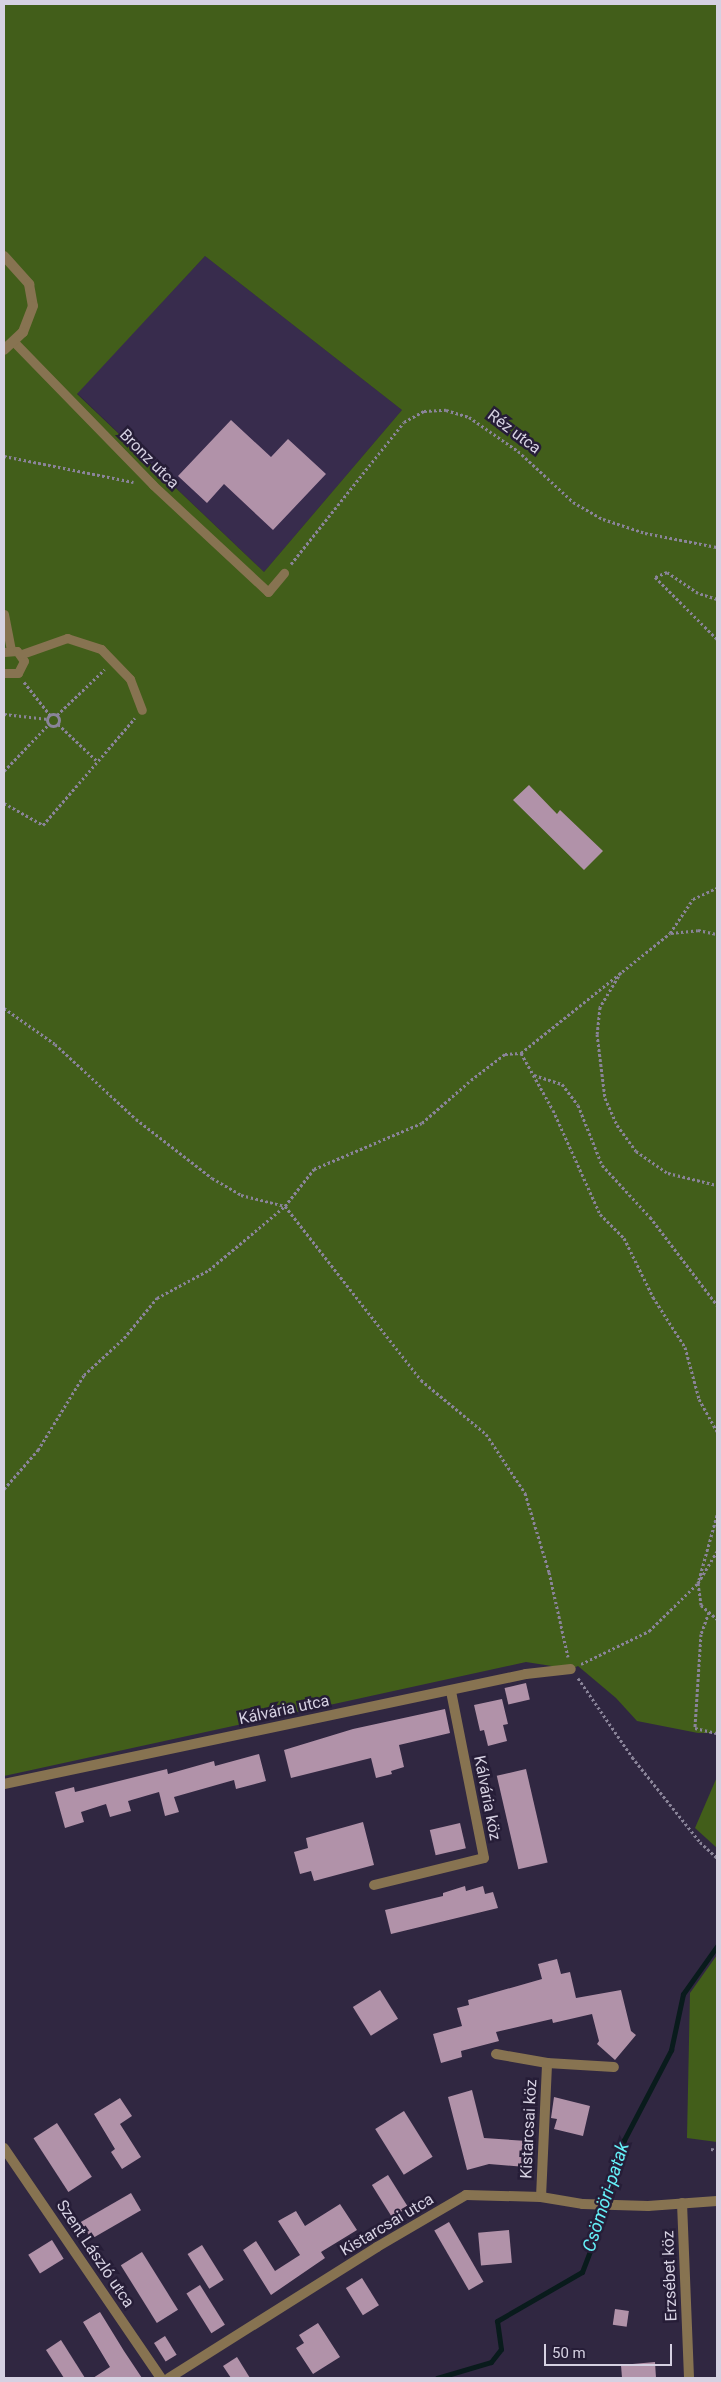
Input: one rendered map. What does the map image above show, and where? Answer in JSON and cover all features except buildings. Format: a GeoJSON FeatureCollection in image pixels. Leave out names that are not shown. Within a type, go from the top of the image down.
{"type":"FeatureCollection","features":[{"type":"Feature","properties":{"kind":"street"},"geometry":{"type":"LineString","coordinates":[[4,256],[29,284],[33,306],[23,332],[15,342],[4,350]]}},
{"type":"Feature","properties":{"kind":"street","name":"Kálvária utca"},"geometry":{"type":"LineString","coordinates":[[4,1784],[526,1674],[571,1669]]}},
{"type":"Feature","properties":{"kind":"street","name":"Kálvária köz"},"geometry":{"type":"LineString","coordinates":[[374,1885],[484,1858],[451,1691]]}},
{"type":"Feature","properties":{"kind":"street","name":"Kistarcsai köz"},"geometry":{"type":"LineString","coordinates":[[496,2054],[547,2064],[614,2067]]}},
{"type":"Feature","properties":{"kind":"street","name":"Kistarcsai köz"},"geometry":{"type":"LineString","coordinates":[[541,2197],[547,2064]]}},
{"type":"Feature","properties":{"kind":"street","name":"Szent László utca"},"geometry":{"type":"LineString","coordinates":[[4,2148],[161,2378]]}},
{"type":"Feature","properties":{"kind":"street","name":"Kistarcsai utca"},"geometry":{"type":"LineString","coordinates":[[169,2378],[376,2247],[466,2195],[541,2197],[583,2204],[648,2206],[717,2200]]}},
{"type":"Feature","properties":{"kind":"street","name":"Erzsébet köz"},"geometry":{"type":"LineString","coordinates":[[682,2203],[689,2378]]}},
{"type":"Feature","properties":{"kind":"lane","name":"Bronz utca"},"geometry":{"type":"LineString","coordinates":[[15,342],[153,485],[268,592],[284,573]]}},
{"type":"Feature","properties":{"kind":"lane"},"geometry":{"type":"LineString","coordinates":[[4,614],[8,651],[22,654],[67,638],[92,646],[114,659],[130,679],[142,710]]}},
{"type":"Feature","properties":{"kind":"lane"},"geometry":{"type":"LineString","coordinates":[[4,673],[18,673],[24,661],[22,654]]}},
{"type":"Feature","properties":{"kind":"path","name":"Réz utca"},"geometry":{"type":"LineString","coordinates":[[284,573],[404,422],[424,410],[446,410],[468,417],[518,451],[573,502],[603,519],[645,533],[717,547]]}},
{"type":"Feature","properties":{"kind":"path"},"geometry":{"type":"LineString","coordinates":[[4,456],[88,476],[153,485]]}},
{"type":"Feature","properties":{"kind":"path"},"geometry":{"type":"LineString","coordinates":[[717,599],[698,593],[667,572],[655,577],[717,639]]}},
{"type":"Feature","properties":{"kind":"path"},"geometry":{"type":"LineString","coordinates":[[4,714],[49,717],[57,715],[114,659]]}},
{"type":"Feature","properties":{"kind":"path"},"geometry":{"type":"LineString","coordinates":[[4,771],[49,724],[49,717],[18,673]]}},
{"type":"Feature","properties":{"kind":"path"},"geometry":{"type":"LineString","coordinates":[[4,803],[42,825],[142,710]]}},
{"type":"Feature","properties":{"kind":"path"},"geometry":{"type":"LineString","coordinates":[[57,715],[58,724],[98,761]]}},
{"type":"Feature","properties":{"kind":"path"},"geometry":{"type":"LineString","coordinates":[[49,724],[58,724]]}},
{"type":"Feature","properties":{"kind":"path"},"geometry":{"type":"LineString","coordinates":[[4,1489],[38,1450],[84,1375],[124,1338],[157,1298],[209,1270],[285,1206],[314,1169],[422,1123],[471,1080],[506,1054],[520,1053],[670,933],[693,899],[717,888]]}},
{"type":"Feature","properties":{"kind":"path"},"geometry":{"type":"LineString","coordinates":[[670,933],[698,930],[717,934]]}},
{"type":"Feature","properties":{"kind":"path"},"geometry":{"type":"LineString","coordinates":[[624,968],[600,1007],[597,1034],[606,1098],[617,1126],[636,1151],[668,1173],[717,1185]]}},
{"type":"Feature","properties":{"kind":"path"},"geometry":{"type":"LineString","coordinates":[[4,1008],[55,1044],[136,1119],[212,1178],[241,1195],[285,1206],[421,1380],[486,1434],[525,1493],[549,1572],[571,1669],[632,1757],[700,1842],[717,1858]]}},
{"type":"Feature","properties":{"kind":"path"},"geometry":{"type":"LineString","coordinates":[[520,1053],[553,1110],[600,1214],[624,1238],[653,1297],[685,1347],[699,1399],[717,1430]]}},
{"type":"Feature","properties":{"kind":"path"},"geometry":{"type":"LineString","coordinates":[[533,1075],[562,1084],[578,1105],[602,1165],[650,1217],[717,1305]]}},
{"type":"Feature","properties":{"kind":"path"},"geometry":{"type":"LineString","coordinates":[[717,1515],[698,1583],[701,1605],[717,1619]]}},
{"type":"Feature","properties":{"kind":"path"},"geometry":{"type":"LineString","coordinates":[[571,1669],[650,1631],[698,1583],[717,1551]]}},
{"type":"Feature","properties":{"kind":"path"},"geometry":{"type":"LineString","coordinates":[[709,1612],[701,1634],[695,1728],[717,1734]]}},
{"type":"Feature","properties":{"kind":"path"},"geometry":{"type":"LineString","coordinates":[[711,2149],[717,2150]]}},
{"type":"Feature","properties":{"kind":"shaded area"},"geometry":{"type":"Polygon","coordinates":[[[205,256],[402,410],[264,572],[77,393],[205,256]]]}},
{"type":"Feature","properties":{"kind":"green space"},"geometry":{"type":"Polygon","coordinates":[[[4,4],[717,4],[717,1733],[698,1733],[637,1721],[616,1698],[578,1666],[571,1669],[526,1662],[4,1776],[4,4]],[[205,256],[77,394],[264,572],[402,410],[205,256]]]}},
{"type":"Feature","properties":{"kind":"green space"},"geometry":{"type":"Polygon","coordinates":[[[717,1777],[717,1848],[695,1828],[717,1777]]]}},
{"type":"Feature","properties":{"kind":"green space"},"geometry":{"type":"Polygon","coordinates":[[[717,1955],[717,2142],[687,2138],[690,1993],[717,1955]]]}},
{"type":"Feature","properties":{"kind":"waterway","name":"Csömöri-patak"},"geometry":{"type":"LineString","coordinates":[[437,2378],[491,2362],[501,2349],[497,2321],[582,2272],[598,2230],[624,2140],[671,2050],[683,1994],[717,1946]]}}]}
